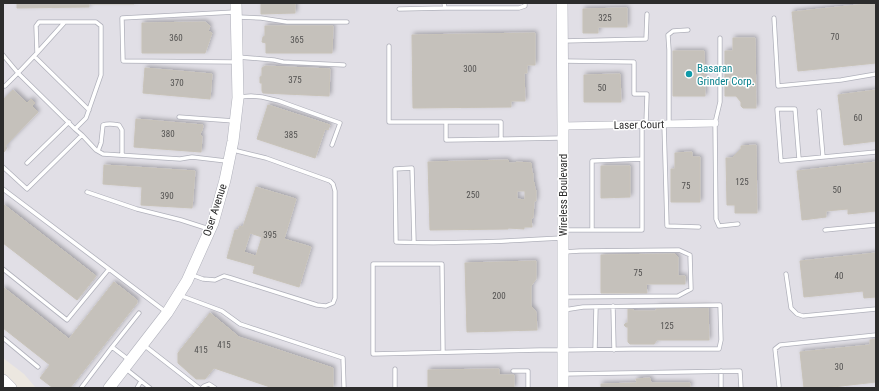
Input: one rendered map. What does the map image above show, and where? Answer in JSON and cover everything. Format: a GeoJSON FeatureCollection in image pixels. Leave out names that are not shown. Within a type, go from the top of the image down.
{"type":"FeatureCollection","features":[{"type":"Feature","properties":{"kind":"street","name":"Wireless Boulevard"},"geometry":{"type":"LineString","coordinates":[[562,3],[563,388]]}},
{"type":"Feature","properties":{"kind":"street","name":"Oser Avenue"},"geometry":{"type":"LineString","coordinates":[[109,388],[167,313],[187,281],[215,216],[234,141],[238,97],[237,11]]}},
{"type":"Feature","properties":{"kind":"street","name":"Laser Court"},"geometry":{"type":"LineString","coordinates":[[563,126],[715,123]]}},
{"type":"Feature","properties":{"kind":"street"},"geometry":{"type":"LineString","coordinates":[[3,380],[11,388]]}},
{"type":"Feature","properties":{"kind":"lane"},"geometry":{"type":"LineString","coordinates":[[444,3],[444,8]]}},
{"type":"Feature","properties":{"kind":"lane"},"geometry":{"type":"LineString","coordinates":[[399,9],[519,8],[524,6],[525,3]]}},
{"type":"Feature","properties":{"kind":"lane"},"geometry":{"type":"LineString","coordinates":[[344,65],[237,59],[122,61],[122,18],[237,11],[261,18],[287,22],[347,22]]}},
{"type":"Feature","properties":{"kind":"lane"},"geometry":{"type":"LineString","coordinates":[[562,41],[646,39],[647,14]]}},
{"type":"Feature","properties":{"kind":"lane"},"geometry":{"type":"LineString","coordinates":[[774,18],[778,86],[841,80],[876,74]]}},
{"type":"Feature","properties":{"kind":"lane"},"geometry":{"type":"LineString","coordinates":[[37,53],[36,26],[39,22],[96,22],[101,26],[101,75],[86,118],[75,129]]}},
{"type":"Feature","properties":{"kind":"lane"},"geometry":{"type":"LineString","coordinates":[[3,86],[18,74],[64,23]]}},
{"type":"Feature","properties":{"kind":"lane"},"geometry":{"type":"LineString","coordinates":[[688,30],[673,31],[668,34],[669,65],[666,124],[667,226],[699,227]]}},
{"type":"Feature","properties":{"kind":"lane"},"geometry":{"type":"LineString","coordinates":[[720,38],[720,102],[715,123],[716,218],[719,226],[738,224]]}},
{"type":"Feature","properties":{"kind":"lane"},"geometry":{"type":"LineString","coordinates":[[389,46],[389,122],[501,122],[501,139]]}},
{"type":"Feature","properties":{"kind":"lane"},"geometry":{"type":"LineString","coordinates":[[3,55],[18,74],[69,122],[96,150],[103,154],[180,159],[192,157],[229,161]]}},
{"type":"Feature","properties":{"kind":"lane"},"geometry":{"type":"LineString","coordinates":[[34,56],[89,110]]}},
{"type":"Feature","properties":{"kind":"lane"},"geometry":{"type":"LineString","coordinates":[[414,242],[412,168],[395,169],[396,242],[414,242],[503,241],[592,230],[642,230],[642,159],[647,94],[634,94],[634,62],[562,61]]}},
{"type":"Feature","properties":{"kind":"lane"},"geometry":{"type":"LineString","coordinates":[[238,97],[262,97],[340,122],[332,145]]}},
{"type":"Feature","properties":{"kind":"lane"},"geometry":{"type":"LineString","coordinates":[[800,159],[794,109],[777,109],[781,161],[876,152]]}},
{"type":"Feature","properties":{"kind":"lane"},"geometry":{"type":"LineString","coordinates":[[819,111],[822,157]]}},
{"type":"Feature","properties":{"kind":"lane"},"geometry":{"type":"LineString","coordinates":[[179,117],[235,121]]}},
{"type":"Feature","properties":{"kind":"lane"},"geometry":{"type":"LineString","coordinates":[[27,163],[69,122]]}},
{"type":"Feature","properties":{"kind":"lane"},"geometry":{"type":"LineString","coordinates":[[446,122],[446,140],[563,138]]}},
{"type":"Feature","properties":{"kind":"lane"},"geometry":{"type":"LineString","coordinates":[[98,151],[101,143],[103,125],[107,123],[119,125],[122,130],[122,155]]}},
{"type":"Feature","properties":{"kind":"lane"},"geometry":{"type":"LineString","coordinates":[[3,167],[27,189],[82,135]]}},
{"type":"Feature","properties":{"kind":"lane"},"geometry":{"type":"LineString","coordinates":[[190,274],[203,279],[215,280],[224,276],[317,305],[326,306],[333,303],[335,298],[335,191],[333,184],[330,180],[266,158],[232,150]]}},
{"type":"Feature","properties":{"kind":"lane"},"geometry":{"type":"LineString","coordinates":[[592,230],[592,161],[642,159]]}},
{"type":"Feature","properties":{"kind":"lane"},"geometry":{"type":"LineString","coordinates":[[3,189],[167,313]]}},
{"type":"Feature","properties":{"kind":"lane"},"geometry":{"type":"LineString","coordinates":[[87,192],[137,209],[181,220],[210,230]]}},
{"type":"Feature","properties":{"kind":"lane"},"geometry":{"type":"LineString","coordinates":[[825,230],[876,225]]}},
{"type":"Feature","properties":{"kind":"lane"},"geometry":{"type":"LineString","coordinates":[[563,252],[679,250],[690,255],[691,289],[678,296],[563,297]]}},
{"type":"Feature","properties":{"kind":"lane"},"geometry":{"type":"LineString","coordinates":[[443,352],[442,264],[373,264],[373,354],[540,350],[719,349],[721,340],[720,305],[596,306],[563,310]]}},
{"type":"Feature","properties":{"kind":"lane"},"geometry":{"type":"LineString","coordinates":[[3,269],[67,320],[109,269]]}},
{"type":"Feature","properties":{"kind":"lane"},"geometry":{"type":"LineString","coordinates":[[786,274],[791,308],[797,314],[802,316],[876,309]]}},
{"type":"Feature","properties":{"kind":"lane"},"geometry":{"type":"LineString","coordinates":[[178,295],[222,311],[240,324],[343,358],[344,388]]}},
{"type":"Feature","properties":{"kind":"lane"},"geometry":{"type":"LineString","coordinates":[[595,350],[596,306]]}},
{"type":"Feature","properties":{"kind":"lane"},"geometry":{"type":"LineString","coordinates":[[613,306],[614,350]]}},
{"type":"Feature","properties":{"kind":"lane"},"geometry":{"type":"LineString","coordinates":[[81,388],[139,313]]}},
{"type":"Feature","properties":{"kind":"lane"},"geometry":{"type":"LineString","coordinates":[[779,386],[775,349],[780,345],[876,335]]}},
{"type":"Feature","properties":{"kind":"lane"},"geometry":{"type":"LineString","coordinates":[[3,338],[38,367]]}},
{"type":"Feature","properties":{"kind":"lane"},"geometry":{"type":"LineString","coordinates":[[143,344],[199,388]]}},
{"type":"Feature","properties":{"kind":"lane"},"geometry":{"type":"LineString","coordinates":[[112,347],[128,364],[141,382],[150,388]]}},
{"type":"Feature","properties":{"kind":"lane"},"geometry":{"type":"LineString","coordinates":[[395,370],[395,388]]}},
{"type":"Feature","properties":{"kind":"lane"},"geometry":{"type":"LineString","coordinates":[[513,371],[528,371],[528,388]]}},
{"type":"Feature","properties":{"kind":"lane"},"geometry":{"type":"LineString","coordinates":[[721,371],[721,388]]}},
{"type":"Feature","properties":{"kind":"lane"},"geometry":{"type":"LineString","coordinates":[[563,374],[740,371],[741,388]]}},
{"type":"Feature","properties":{"kind":"lane"},"geometry":{"type":"LineString","coordinates":[[136,388],[141,382]]}},
{"type":"Feature","properties":{"kind":"lane"},"geometry":{"type":"LineString","coordinates":[[202,388],[209,384],[215,388]]}},
{"type":"Feature","properties":{"kind":"shaded area"},"geometry":{"type":"Polygon","coordinates":[[[3,3],[876,3],[876,388],[36,388],[24,374],[3,358],[3,3]]]}},
{"type":"Feature","properties":{"kind":"building"},"geometry":{"type":"Polygon","coordinates":[[[17,3],[89,3],[89,7],[17,8],[17,3]]]}},
{"type":"Feature","properties":{"kind":"building"},"geometry":{"type":"Polygon","coordinates":[[[134,3],[134,4],[91,4],[134,3]]]}},
{"type":"Feature","properties":{"kind":"building"},"geometry":{"type":"Polygon","coordinates":[[[261,3],[295,3],[295,13],[261,14],[261,3]]]}},
{"type":"Feature","properties":{"kind":"building"},"geometry":{"type":"Polygon","coordinates":[[[876,3],[876,63],[798,71],[792,12],[876,3]]]}},
{"type":"Feature","properties":{"kind":"building"},"geometry":{"type":"Polygon","coordinates":[[[627,8],[627,27],[598,27],[598,33],[583,33],[583,9],[627,8]]]}},
{"type":"Feature","properties":{"kind":"building"},"geometry":{"type":"Polygon","coordinates":[[[205,22],[210,26],[208,31],[212,33],[205,53],[142,53],[142,23],[205,22]]]}},
{"type":"Feature","properties":{"kind":"building"},"geometry":{"type":"Polygon","coordinates":[[[265,26],[333,26],[332,53],[266,53],[266,43],[262,42],[263,37],[265,36],[265,26]]]}},
{"type":"Feature","properties":{"kind":"building"},"geometry":{"type":"Polygon","coordinates":[[[535,33],[535,65],[527,65],[527,73],[524,73],[525,101],[511,101],[511,107],[413,108],[412,35],[535,33]]]}},
{"type":"Feature","properties":{"kind":"building"},"geometry":{"type":"Polygon","coordinates":[[[733,38],[755,38],[756,108],[743,108],[741,106],[741,102],[736,96],[725,96],[725,51],[733,51],[733,38]]]}},
{"type":"Feature","properties":{"kind":"building","name":"Basaran Grinder Corp."},"geometry":{"type":"Polygon","coordinates":[[[673,51],[704,51],[705,96],[673,96],[673,51]]]}},
{"type":"Feature","properties":{"kind":"building"},"geometry":{"type":"Polygon","coordinates":[[[265,66],[330,69],[329,96],[263,93],[260,77],[262,76],[262,68],[265,66]]]}},
{"type":"Feature","properties":{"kind":"building"},"geometry":{"type":"Polygon","coordinates":[[[145,68],[212,74],[210,99],[143,93],[145,68]]]}},
{"type":"Feature","properties":{"kind":"building"},"geometry":{"type":"Polygon","coordinates":[[[620,74],[621,102],[584,102],[584,75],[620,74]]]}},
{"type":"Feature","properties":{"kind":"building"},"geometry":{"type":"Polygon","coordinates":[[[13,90],[27,103],[31,99],[35,103],[32,106],[38,112],[5,146],[7,148],[4,152],[3,100],[13,90]]]}},
{"type":"Feature","properties":{"kind":"building"},"geometry":{"type":"Polygon","coordinates":[[[876,90],[876,141],[844,145],[838,95],[876,90]]]}},
{"type":"Feature","properties":{"kind":"building"},"geometry":{"type":"Polygon","coordinates":[[[268,105],[330,125],[328,130],[325,129],[315,158],[257,139],[268,105]]]}},
{"type":"Feature","properties":{"kind":"building"},"geometry":{"type":"Polygon","coordinates":[[[136,119],[203,125],[200,136],[202,136],[201,152],[134,147],[136,119]]]}},
{"type":"Feature","properties":{"kind":"building"},"geometry":{"type":"Polygon","coordinates":[[[756,145],[757,213],[735,213],[735,205],[727,205],[726,158],[732,158],[741,149],[741,146],[756,145]]]}},
{"type":"Feature","properties":{"kind":"building"},"geometry":{"type":"Polygon","coordinates":[[[692,152],[692,157],[700,157],[700,202],[671,202],[671,169],[675,169],[675,153],[692,152]]]}},
{"type":"Feature","properties":{"kind":"building"},"geometry":{"type":"Polygon","coordinates":[[[508,160],[509,163],[531,163],[533,182],[536,190],[533,218],[531,218],[532,227],[524,227],[524,229],[430,230],[428,162],[508,160]],[[517,191],[517,199],[525,200],[525,191],[517,191]]]}},
{"type":"Feature","properties":{"kind":"building"},"geometry":{"type":"Polygon","coordinates":[[[876,162],[876,211],[848,214],[848,209],[826,211],[826,217],[802,220],[797,171],[876,162]]]}},
{"type":"Feature","properties":{"kind":"building"},"geometry":{"type":"Polygon","coordinates":[[[104,165],[195,171],[192,208],[141,205],[142,187],[103,184],[104,165]]]}},
{"type":"Feature","properties":{"kind":"building"},"geometry":{"type":"Polygon","coordinates":[[[601,166],[630,166],[630,197],[601,198],[601,166]]]}},
{"type":"Feature","properties":{"kind":"building"},"geometry":{"type":"Polygon","coordinates":[[[256,187],[296,199],[284,239],[311,247],[299,287],[253,273],[255,266],[227,258],[235,230],[238,230],[240,226],[243,227],[256,187]],[[250,233],[244,252],[256,256],[262,237],[250,233]]]}},
{"type":"Feature","properties":{"kind":"building"},"geometry":{"type":"Polygon","coordinates":[[[3,204],[96,276],[77,300],[3,243],[3,204]]]}},
{"type":"Feature","properties":{"kind":"building"},"geometry":{"type":"Polygon","coordinates":[[[876,253],[876,297],[864,298],[863,291],[804,297],[800,261],[876,253]]]}},
{"type":"Feature","properties":{"kind":"building"},"geometry":{"type":"Polygon","coordinates":[[[675,254],[678,257],[678,276],[685,276],[685,284],[646,284],[647,293],[601,293],[601,255],[675,254]]]}},
{"type":"Feature","properties":{"kind":"building"},"geometry":{"type":"Polygon","coordinates":[[[536,261],[536,279],[531,286],[531,306],[536,312],[537,330],[467,332],[465,263],[536,261]]]}},
{"type":"Feature","properties":{"kind":"building"},"geometry":{"type":"Polygon","coordinates":[[[114,282],[137,300],[137,303],[70,388],[53,388],[40,378],[50,365],[3,328],[3,287],[69,339],[114,282]]]}},
{"type":"Feature","properties":{"kind":"building"},"geometry":{"type":"Polygon","coordinates":[[[657,307],[708,307],[709,340],[657,340],[654,344],[630,344],[628,342],[628,327],[624,325],[628,323],[628,309],[633,309],[633,311],[656,311],[657,307]]]}},
{"type":"Feature","properties":{"kind":"building"},"geometry":{"type":"Polygon","coordinates":[[[210,313],[239,337],[333,368],[333,388],[273,388],[214,368],[205,379],[196,379],[178,363],[178,353],[210,313]]]}},
{"type":"Feature","properties":{"kind":"building"},"geometry":{"type":"Polygon","coordinates":[[[876,339],[876,382],[824,388],[804,388],[800,352],[870,345],[870,340],[876,339]]]}},
{"type":"Feature","properties":{"kind":"building"},"geometry":{"type":"Polygon","coordinates":[[[499,369],[499,375],[514,375],[514,388],[428,388],[428,370],[499,369]]]}},
{"type":"Feature","properties":{"kind":"building"},"geometry":{"type":"Polygon","coordinates":[[[650,378],[651,383],[690,383],[690,388],[601,388],[601,384],[637,383],[636,379],[650,378]]]}},
{"type":"Feature","properties":{"kind":"place","name":"Basaran Grinder Corp."},"geometry":{"type":"Point","coordinates":[689,74]}}]}
